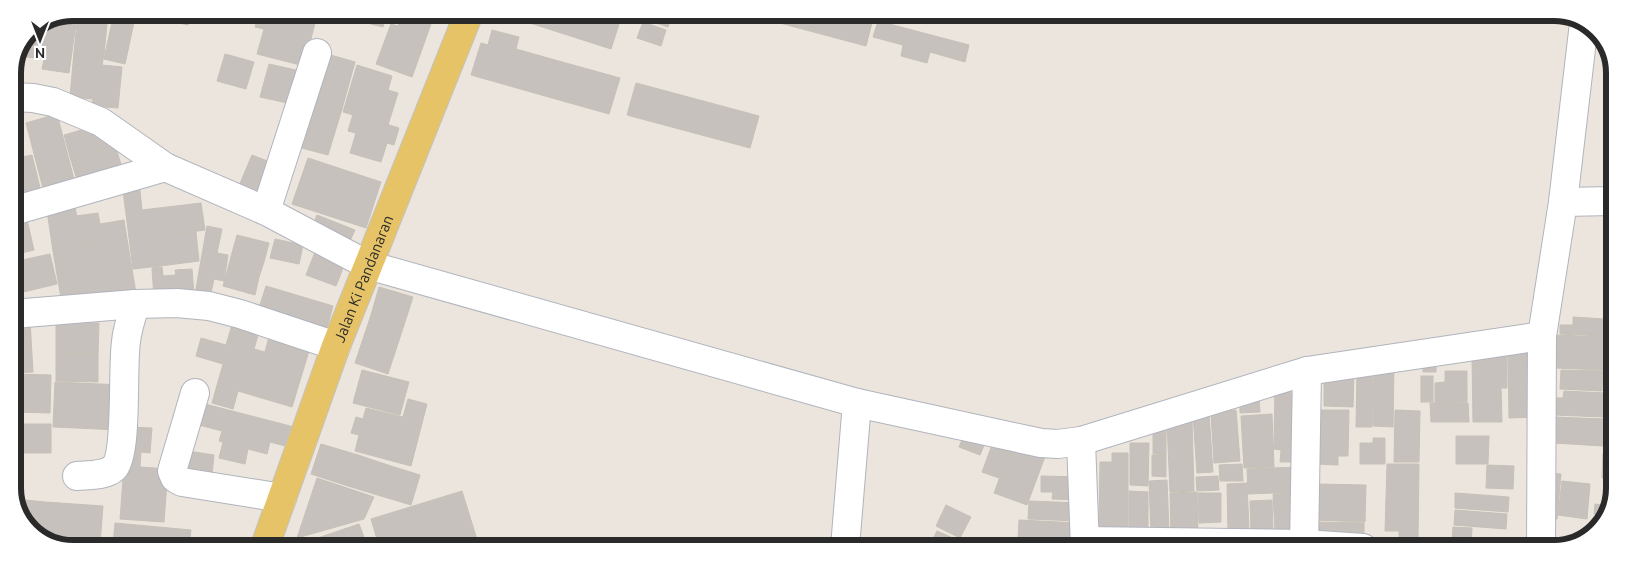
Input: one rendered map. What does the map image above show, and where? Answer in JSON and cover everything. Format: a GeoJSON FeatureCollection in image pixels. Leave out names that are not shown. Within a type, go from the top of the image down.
{"type":"FeatureCollection","features":[{"type":"Feature","properties":{"kind":"main road","name":"Jalan Ki Pandanaran"},"geometry":{"type":"LineString","coordinates":[[267,540],[336,346],[466,21]]}},
{"type":"Feature","properties":{"kind":"street"},"geometry":{"type":"LineString","coordinates":[[1541,540],[1542,336],[1563,202],[1583,30]]}},
{"type":"Feature","properties":{"kind":"street"},"geometry":{"type":"LineString","coordinates":[[266,211],[318,53]]}},
{"type":"Feature","properties":{"kind":"street"},"geometry":{"type":"LineString","coordinates":[[21,97],[53,102],[101,122],[166,167],[266,211],[368,265],[857,403],[1041,443],[1058,444],[1081,441],[1307,371],[1542,336]]}},
{"type":"Feature","properties":{"kind":"street"},"geometry":{"type":"LineString","coordinates":[[21,209],[166,167]]}},
{"type":"Feature","properties":{"kind":"street"},"geometry":{"type":"LineString","coordinates":[[1563,202],[1606,201]]}},
{"type":"Feature","properties":{"kind":"street"},"geometry":{"type":"LineString","coordinates":[[21,313],[135,304],[177,303],[209,306],[240,314],[336,346]]}},
{"type":"Feature","properties":{"kind":"street"},"geometry":{"type":"LineString","coordinates":[[77,476],[106,473],[115,467],[119,456],[124,421],[126,342],[135,304]]}},
{"type":"Feature","properties":{"kind":"street"},"geometry":{"type":"LineString","coordinates":[[1304,540],[1307,371]]}},
{"type":"Feature","properties":{"kind":"street"},"geometry":{"type":"LineString","coordinates":[[195,393],[172,471],[175,478],[182,482],[282,498]]}},
{"type":"Feature","properties":{"kind":"street"},"geometry":{"type":"LineString","coordinates":[[846,540],[857,403]]}},
{"type":"Feature","properties":{"kind":"street"},"geometry":{"type":"LineString","coordinates":[[1081,441],[1085,540]]}},
{"type":"Feature","properties":{"kind":"building"},"geometry":{"type":"Polygon","coordinates":[[[76,21],[69,73],[42,69],[44,59],[24,57],[36,36],[63,22],[76,21]]]}},
{"type":"Feature","properties":{"kind":"building"},"geometry":{"type":"Polygon","coordinates":[[[77,21],[107,21],[104,55],[74,52],[77,21]]]}},
{"type":"Feature","properties":{"kind":"building"},"geometry":{"type":"Polygon","coordinates":[[[112,21],[134,21],[125,64],[104,59],[112,21]]]}},
{"type":"Feature","properties":{"kind":"building"},"geometry":{"type":"Polygon","coordinates":[[[169,21],[189,21],[188,25],[169,21]]]}},
{"type":"Feature","properties":{"kind":"building"},"geometry":{"type":"Polygon","coordinates":[[[257,21],[307,21],[315,23],[304,66],[257,54],[264,29],[255,27],[257,21]]]}},
{"type":"Feature","properties":{"kind":"building"},"geometry":{"type":"Polygon","coordinates":[[[322,21],[332,21],[331,24],[322,21]]]}},
{"type":"Feature","properties":{"kind":"building"},"geometry":{"type":"Polygon","coordinates":[[[359,21],[384,21],[383,27],[359,21]]]}},
{"type":"Feature","properties":{"kind":"building"},"geometry":{"type":"Polygon","coordinates":[[[400,21],[432,21],[421,52],[385,40],[391,24],[398,26],[400,21]]]}},
{"type":"Feature","properties":{"kind":"building"},"geometry":{"type":"Polygon","coordinates":[[[524,21],[620,21],[611,49],[524,21]]]}},
{"type":"Feature","properties":{"kind":"building"},"geometry":{"type":"Polygon","coordinates":[[[651,21],[670,21],[668,27],[651,21]]]}},
{"type":"Feature","properties":{"kind":"building"},"geometry":{"type":"Polygon","coordinates":[[[772,21],[872,21],[866,46],[772,21]]]}},
{"type":"Feature","properties":{"kind":"building"},"geometry":{"type":"Polygon","coordinates":[[[878,21],[969,45],[965,62],[930,52],[927,63],[901,56],[903,45],[873,37],[878,21]]]}},
{"type":"Feature","properties":{"kind":"building"},"geometry":{"type":"Polygon","coordinates":[[[643,22],[666,30],[661,46],[637,38],[643,22]]]}},
{"type":"Feature","properties":{"kind":"building"},"geometry":{"type":"Polygon","coordinates":[[[492,30],[519,37],[516,49],[555,60],[545,96],[471,75],[481,43],[488,45],[492,30]]]}},
{"type":"Feature","properties":{"kind":"building"},"geometry":{"type":"Polygon","coordinates":[[[385,40],[421,52],[412,77],[376,64],[385,40]]]}},
{"type":"Feature","properties":{"kind":"building"},"geometry":{"type":"Polygon","coordinates":[[[74,52],[104,55],[102,65],[122,67],[118,108],[92,106],[93,99],[70,97],[74,52]]]}},
{"type":"Feature","properties":{"kind":"building"},"geometry":{"type":"Polygon","coordinates":[[[324,53],[355,62],[342,109],[311,100],[324,53]]]}},
{"type":"Feature","properties":{"kind":"building"},"geometry":{"type":"Polygon","coordinates":[[[225,54],[254,62],[246,89],[217,81],[225,54]]]}},
{"type":"Feature","properties":{"kind":"building"},"geometry":{"type":"Polygon","coordinates":[[[555,60],[620,78],[609,114],[545,96],[555,60]]]}},
{"type":"Feature","properties":{"kind":"building"},"geometry":{"type":"Polygon","coordinates":[[[269,64],[300,71],[292,104],[260,97],[269,64]]]}},
{"type":"Feature","properties":{"kind":"building"},"geometry":{"type":"Polygon","coordinates":[[[357,65],[392,76],[388,90],[398,93],[388,125],[343,112],[357,65]]]}},
{"type":"Feature","properties":{"kind":"building"},"geometry":{"type":"Polygon","coordinates":[[[636,83],[759,116],[750,148],[627,115],[636,83]]]}},
{"type":"Feature","properties":{"kind":"building"},"geometry":{"type":"Polygon","coordinates":[[[311,100],[342,109],[328,155],[298,147],[311,100]]]}},
{"type":"Feature","properties":{"kind":"building"},"geometry":{"type":"Polygon","coordinates":[[[57,114],[75,183],[44,192],[26,123],[57,114]]]}},
{"type":"Feature","properties":{"kind":"building"},"geometry":{"type":"Polygon","coordinates":[[[353,114],[399,128],[394,145],[387,143],[381,162],[350,153],[356,133],[348,131],[353,114]]]}},
{"type":"Feature","properties":{"kind":"building"},"geometry":{"type":"Polygon","coordinates":[[[102,124],[108,147],[70,157],[64,135],[102,124]]]}},
{"type":"Feature","properties":{"kind":"building"},"geometry":{"type":"Polygon","coordinates":[[[115,145],[123,171],[78,183],[70,157],[115,145]]]}},
{"type":"Feature","properties":{"kind":"building"},"geometry":{"type":"Polygon","coordinates":[[[32,155],[41,192],[21,197],[21,157],[32,155]]]}},
{"type":"Feature","properties":{"kind":"building"},"geometry":{"type":"Polygon","coordinates":[[[252,155],[275,164],[262,197],[238,188],[252,155]]]}},
{"type":"Feature","properties":{"kind":"building"},"geometry":{"type":"Polygon","coordinates":[[[308,158],[381,182],[366,228],[292,204],[308,158]]]}},
{"type":"Feature","properties":{"kind":"building"},"geometry":{"type":"Polygon","coordinates":[[[139,181],[142,210],[201,203],[205,230],[156,237],[160,266],[133,269],[122,183],[139,181]]]}},
{"type":"Feature","properties":{"kind":"building"},"geometry":{"type":"Polygon","coordinates":[[[74,199],[81,246],[53,251],[46,204],[74,199]]]}},
{"type":"Feature","properties":{"kind":"building"},"geometry":{"type":"Polygon","coordinates":[[[25,211],[34,250],[21,253],[21,212],[25,211]]]}},
{"type":"Feature","properties":{"kind":"building"},"geometry":{"type":"Polygon","coordinates":[[[98,213],[100,224],[124,220],[127,239],[81,246],[76,216],[98,213]]]}},
{"type":"Feature","properties":{"kind":"building"},"geometry":{"type":"Polygon","coordinates":[[[317,215],[355,230],[348,245],[311,230],[317,215]]]}},
{"type":"Feature","properties":{"kind":"building"},"geometry":{"type":"Polygon","coordinates":[[[207,226],[222,229],[217,253],[228,255],[224,281],[214,279],[210,297],[195,294],[207,226]]]}},
{"type":"Feature","properties":{"kind":"building"},"geometry":{"type":"Polygon","coordinates":[[[196,232],[199,261],[160,266],[156,237],[196,232]]]}},
{"type":"Feature","properties":{"kind":"building"},"geometry":{"type":"Polygon","coordinates":[[[237,235],[269,243],[264,262],[232,253],[237,235]]]}},
{"type":"Feature","properties":{"kind":"building"},"geometry":{"type":"Polygon","coordinates":[[[127,239],[136,293],[89,300],[81,246],[127,239]]]}},
{"type":"Feature","properties":{"kind":"building"},"geometry":{"type":"Polygon","coordinates":[[[275,239],[303,245],[299,264],[270,258],[275,239]]]}},
{"type":"Feature","properties":{"kind":"building"},"geometry":{"type":"Polygon","coordinates":[[[81,246],[89,300],[62,304],[53,251],[81,246]]]}},
{"type":"Feature","properties":{"kind":"building"},"geometry":{"type":"Polygon","coordinates":[[[315,252],[345,263],[336,286],[306,275],[315,252]]]}},
{"type":"Feature","properties":{"kind":"building"},"geometry":{"type":"Polygon","coordinates":[[[232,253],[264,262],[259,277],[228,268],[232,253]]]}},
{"type":"Feature","properties":{"kind":"building"},"geometry":{"type":"Polygon","coordinates":[[[50,254],[57,284],[21,293],[21,260],[50,254]]]}},
{"type":"Feature","properties":{"kind":"building"},"geometry":{"type":"Polygon","coordinates":[[[162,267],[163,276],[176,275],[175,270],[192,269],[194,295],[154,298],[152,268],[162,267]]]}},
{"type":"Feature","properties":{"kind":"building"},"geometry":{"type":"Polygon","coordinates":[[[228,268],[259,277],[255,295],[223,286],[228,268]]]}},
{"type":"Feature","properties":{"kind":"building"},"geometry":{"type":"Polygon","coordinates":[[[266,286],[333,306],[327,328],[259,308],[266,286]]]}},
{"type":"Feature","properties":{"kind":"building"},"geometry":{"type":"Polygon","coordinates":[[[379,287],[413,297],[404,325],[371,315],[379,287]]]}},
{"type":"Feature","properties":{"kind":"building"},"geometry":{"type":"Polygon","coordinates":[[[371,315],[404,325],[388,374],[355,363],[371,315]]]}},
{"type":"Feature","properties":{"kind":"building"},"geometry":{"type":"Polygon","coordinates":[[[1573,317],[1604,319],[1604,336],[1560,334],[1560,325],[1573,325],[1573,317]]]}},
{"type":"Feature","properties":{"kind":"building"},"geometry":{"type":"Polygon","coordinates":[[[234,318],[261,325],[254,349],[265,352],[271,329],[312,341],[292,407],[238,391],[233,409],[212,403],[223,364],[196,356],[201,338],[226,345],[234,318]]]}},
{"type":"Feature","properties":{"kind":"building"},"geometry":{"type":"Polygon","coordinates":[[[30,320],[33,372],[21,373],[21,321],[30,320]]]}},
{"type":"Feature","properties":{"kind":"building"},"geometry":{"type":"Polygon","coordinates":[[[56,323],[99,323],[98,354],[56,354],[56,323]]]}},
{"type":"Feature","properties":{"kind":"building"},"geometry":{"type":"Polygon","coordinates":[[[1556,335],[1605,337],[1604,370],[1555,368],[1556,335]]]}},
{"type":"Feature","properties":{"kind":"building"},"geometry":{"type":"Polygon","coordinates":[[[1507,353],[1507,388],[1501,388],[1502,422],[1473,422],[1472,354],[1507,353]]]}},
{"type":"Feature","properties":{"kind":"building"},"geometry":{"type":"Polygon","coordinates":[[[1508,353],[1537,353],[1538,417],[1509,418],[1508,353]]]}},
{"type":"Feature","properties":{"kind":"building"},"geometry":{"type":"Polygon","coordinates":[[[56,354],[98,354],[98,382],[56,381],[56,354]]]}},
{"type":"Feature","properties":{"kind":"building"},"geometry":{"type":"Polygon","coordinates":[[[1436,357],[1436,372],[1423,372],[1423,358],[1436,357]]]}},
{"type":"Feature","properties":{"kind":"building"},"geometry":{"type":"Polygon","coordinates":[[[1374,365],[1394,365],[1393,427],[1373,426],[1374,365]]]}},
{"type":"Feature","properties":{"kind":"building"},"geometry":{"type":"Polygon","coordinates":[[[362,370],[409,382],[400,415],[353,403],[362,370]]]}},
{"type":"Feature","properties":{"kind":"building"},"geometry":{"type":"Polygon","coordinates":[[[1561,370],[1603,371],[1602,391],[1560,389],[1561,370]]]}},
{"type":"Feature","properties":{"kind":"building"},"geometry":{"type":"Polygon","coordinates":[[[1357,371],[1373,371],[1372,427],[1356,427],[1357,371]]]}},
{"type":"Feature","properties":{"kind":"building"},"geometry":{"type":"Polygon","coordinates":[[[1445,371],[1467,371],[1467,402],[1435,403],[1435,383],[1445,382],[1445,371]]]}},
{"type":"Feature","properties":{"kind":"building"},"geometry":{"type":"Polygon","coordinates":[[[1354,372],[1353,407],[1324,406],[1324,378],[1354,372]]]}},
{"type":"Feature","properties":{"kind":"building"},"geometry":{"type":"Polygon","coordinates":[[[21,374],[51,375],[50,413],[21,412],[21,374]]]}},
{"type":"Feature","properties":{"kind":"building"},"geometry":{"type":"Polygon","coordinates":[[[1421,376],[1433,376],[1433,402],[1421,402],[1421,376]]]}},
{"type":"Feature","properties":{"kind":"building"},"geometry":{"type":"Polygon","coordinates":[[[55,382],[78,383],[76,428],[53,427],[55,382]]]}},
{"type":"Feature","properties":{"kind":"building"},"geometry":{"type":"Polygon","coordinates":[[[78,383],[121,385],[119,430],[76,428],[78,383]]]}},
{"type":"Feature","properties":{"kind":"building"},"geometry":{"type":"Polygon","coordinates":[[[1275,384],[1290,384],[1290,393],[1303,394],[1302,462],[1280,462],[1281,450],[1274,449],[1275,384]]]}},
{"type":"Feature","properties":{"kind":"building"},"geometry":{"type":"Polygon","coordinates":[[[1564,391],[1606,393],[1604,417],[1554,415],[1555,398],[1563,398],[1564,391]]]}},
{"type":"Feature","properties":{"kind":"building"},"geometry":{"type":"Polygon","coordinates":[[[1259,396],[1260,412],[1240,413],[1240,397],[1259,396]]]}},
{"type":"Feature","properties":{"kind":"building"},"geometry":{"type":"Polygon","coordinates":[[[408,399],[427,404],[411,466],[355,451],[359,435],[351,433],[356,417],[363,419],[366,408],[403,417],[408,399]]]}},
{"type":"Feature","properties":{"kind":"building"},"geometry":{"type":"Polygon","coordinates":[[[1430,403],[1468,403],[1469,422],[1431,422],[1430,403]]]}},
{"type":"Feature","properties":{"kind":"building"},"geometry":{"type":"Polygon","coordinates":[[[205,404],[294,427],[289,447],[270,442],[267,454],[248,449],[245,464],[219,458],[223,442],[219,441],[222,431],[199,425],[205,404]]]}},
{"type":"Feature","properties":{"kind":"building"},"geometry":{"type":"Polygon","coordinates":[[[1236,410],[1240,461],[1214,463],[1211,413],[1236,410]]]}},
{"type":"Feature","properties":{"kind":"building"},"geometry":{"type":"Polygon","coordinates":[[[1317,410],[1349,410],[1348,456],[1338,456],[1338,465],[1316,464],[1317,410]]]}},
{"type":"Feature","properties":{"kind":"building"},"geometry":{"type":"Polygon","coordinates":[[[1395,410],[1420,411],[1419,462],[1394,462],[1395,410]]]}},
{"type":"Feature","properties":{"kind":"building"},"geometry":{"type":"Polygon","coordinates":[[[1209,414],[1213,472],[1197,473],[1193,415],[1209,414]]]}},
{"type":"Feature","properties":{"kind":"building"},"geometry":{"type":"Polygon","coordinates":[[[1272,414],[1274,467],[1244,468],[1241,416],[1272,414]]]}},
{"type":"Feature","properties":{"kind":"building"},"geometry":{"type":"Polygon","coordinates":[[[1555,417],[1604,419],[1603,446],[1554,443],[1555,417]]]}},
{"type":"Feature","properties":{"kind":"building"},"geometry":{"type":"Polygon","coordinates":[[[1192,421],[1194,491],[1170,492],[1167,422],[1192,421]]]}},
{"type":"Feature","properties":{"kind":"building"},"geometry":{"type":"Polygon","coordinates":[[[21,424],[51,424],[51,453],[21,453],[21,424]]]}},
{"type":"Feature","properties":{"kind":"building"},"geometry":{"type":"Polygon","coordinates":[[[127,427],[152,428],[150,453],[141,452],[140,467],[168,469],[164,522],[120,519],[127,427]]]}},
{"type":"Feature","properties":{"kind":"building"},"geometry":{"type":"Polygon","coordinates":[[[1153,427],[1166,427],[1166,455],[1153,454],[1153,427]]]}},
{"type":"Feature","properties":{"kind":"building"},"geometry":{"type":"Polygon","coordinates":[[[964,435],[985,443],[980,455],[959,447],[964,435]]]}},
{"type":"Feature","properties":{"kind":"building"},"geometry":{"type":"Polygon","coordinates":[[[1456,436],[1489,436],[1488,464],[1456,464],[1456,436]]]}},
{"type":"Feature","properties":{"kind":"building"},"geometry":{"type":"Polygon","coordinates":[[[1373,438],[1385,438],[1385,464],[1360,464],[1360,443],[1373,443],[1373,438]]]}},
{"type":"Feature","properties":{"kind":"building"},"geometry":{"type":"Polygon","coordinates":[[[1013,442],[1046,454],[1027,505],[994,493],[1013,442]]]}},
{"type":"Feature","properties":{"kind":"building"},"geometry":{"type":"Polygon","coordinates":[[[1130,443],[1149,443],[1148,486],[1130,485],[1130,443]]]}},
{"type":"Feature","properties":{"kind":"building"},"geometry":{"type":"Polygon","coordinates":[[[321,444],[358,455],[348,486],[311,474],[321,444]]]}},
{"type":"Feature","properties":{"kind":"building"},"geometry":{"type":"Polygon","coordinates":[[[992,445],[1009,451],[999,478],[982,472],[992,445]]]}},
{"type":"Feature","properties":{"kind":"building"},"geometry":{"type":"Polygon","coordinates":[[[188,451],[214,455],[212,475],[185,471],[188,451]]]}},
{"type":"Feature","properties":{"kind":"building"},"geometry":{"type":"Polygon","coordinates":[[[1112,453],[1128,453],[1128,530],[1099,529],[1100,462],[1112,462],[1112,453]]]}},
{"type":"Feature","properties":{"kind":"building"},"geometry":{"type":"Polygon","coordinates":[[[1603,453],[1606,453],[1606,478],[1602,478],[1603,453]]]}},
{"type":"Feature","properties":{"kind":"building"},"geometry":{"type":"Polygon","coordinates":[[[358,455],[391,466],[381,496],[348,486],[358,455]]]}},
{"type":"Feature","properties":{"kind":"building"},"geometry":{"type":"Polygon","coordinates":[[[1152,455],[1166,455],[1166,477],[1152,476],[1152,455]]]}},
{"type":"Feature","properties":{"kind":"building"},"geometry":{"type":"Polygon","coordinates":[[[1242,464],[1243,481],[1220,481],[1219,465],[1242,464]]]}},
{"type":"Feature","properties":{"kind":"building"},"geometry":{"type":"Polygon","coordinates":[[[1387,464],[1419,464],[1418,540],[1399,540],[1399,531],[1385,531],[1387,464]]]}},
{"type":"Feature","properties":{"kind":"building"},"geometry":{"type":"Polygon","coordinates":[[[1487,465],[1514,466],[1513,489],[1486,488],[1487,465]]]}},
{"type":"Feature","properties":{"kind":"building"},"geometry":{"type":"Polygon","coordinates":[[[391,466],[420,475],[411,505],[381,496],[391,466]]]}},
{"type":"Feature","properties":{"kind":"building"},"geometry":{"type":"Polygon","coordinates":[[[1298,467],[1299,492],[1248,494],[1247,469],[1298,467]]]}},
{"type":"Feature","properties":{"kind":"building"},"geometry":{"type":"Polygon","coordinates":[[[1549,473],[1561,474],[1557,519],[1544,518],[1549,473]]]}},
{"type":"Feature","properties":{"kind":"building"},"geometry":{"type":"Polygon","coordinates":[[[1041,476],[1081,477],[1080,500],[1052,499],[1053,492],[1041,492],[1041,476]]]}},
{"type":"Feature","properties":{"kind":"building"},"geometry":{"type":"Polygon","coordinates":[[[1218,476],[1219,490],[1197,491],[1196,477],[1218,476]]]}},
{"type":"Feature","properties":{"kind":"building"},"geometry":{"type":"Polygon","coordinates":[[[317,478],[374,497],[364,519],[297,538],[317,478]]]}},
{"type":"Feature","properties":{"kind":"building"},"geometry":{"type":"Polygon","coordinates":[[[1167,480],[1169,532],[1151,533],[1149,481],[1167,480]]]}},
{"type":"Feature","properties":{"kind":"building"},"geometry":{"type":"Polygon","coordinates":[[[1605,480],[1606,488],[1604,497],[1605,480]]]}},
{"type":"Feature","properties":{"kind":"building"},"geometry":{"type":"Polygon","coordinates":[[[1562,481],[1590,484],[1587,519],[1558,515],[1562,481]]]}},
{"type":"Feature","properties":{"kind":"building"},"geometry":{"type":"Polygon","coordinates":[[[1247,483],[1249,531],[1228,532],[1227,484],[1247,483]]]}},
{"type":"Feature","properties":{"kind":"building"},"geometry":{"type":"Polygon","coordinates":[[[1316,484],[1366,485],[1365,522],[1315,520],[1316,484]]]}},
{"type":"Feature","properties":{"kind":"building"},"geometry":{"type":"Polygon","coordinates":[[[462,491],[477,540],[377,540],[371,519],[462,491]]]}},
{"type":"Feature","properties":{"kind":"building"},"geometry":{"type":"Polygon","coordinates":[[[1129,491],[1148,492],[1148,530],[1129,530],[1129,491]]]}},
{"type":"Feature","properties":{"kind":"building"},"geometry":{"type":"Polygon","coordinates":[[[1197,492],[1198,533],[1171,534],[1170,493],[1197,492]]]}},
{"type":"Feature","properties":{"kind":"building"},"geometry":{"type":"Polygon","coordinates":[[[1198,493],[1221,493],[1221,522],[1199,523],[1198,493]]]}},
{"type":"Feature","properties":{"kind":"building"},"geometry":{"type":"Polygon","coordinates":[[[1299,493],[1300,529],[1275,530],[1273,494],[1299,493]]]}},
{"type":"Feature","properties":{"kind":"building"},"geometry":{"type":"Polygon","coordinates":[[[1455,493],[1509,497],[1508,512],[1455,508],[1455,493]]]}},
{"type":"Feature","properties":{"kind":"building"},"geometry":{"type":"Polygon","coordinates":[[[22,500],[45,502],[43,529],[36,525],[28,514],[22,500]]]}},
{"type":"Feature","properties":{"kind":"building"},"geometry":{"type":"Polygon","coordinates":[[[1272,500],[1273,530],[1251,531],[1250,501],[1272,500]]]}},
{"type":"Feature","properties":{"kind":"building"},"geometry":{"type":"Polygon","coordinates":[[[1029,501],[1080,503],[1079,521],[1028,519],[1029,501]]]}},
{"type":"Feature","properties":{"kind":"building"},"geometry":{"type":"Polygon","coordinates":[[[45,502],[103,506],[100,540],[63,539],[43,529],[45,502]]]}},
{"type":"Feature","properties":{"kind":"building"},"geometry":{"type":"Polygon","coordinates":[[[1595,504],[1603,505],[1598,514],[1594,514],[1595,504]]]}},
{"type":"Feature","properties":{"kind":"building"},"geometry":{"type":"Polygon","coordinates":[[[946,505],[971,517],[960,538],[936,526],[946,505]]]}},
{"type":"Feature","properties":{"kind":"building"},"geometry":{"type":"Polygon","coordinates":[[[1455,510],[1507,514],[1506,529],[1454,525],[1455,510]]]}},
{"type":"Feature","properties":{"kind":"building"},"geometry":{"type":"Polygon","coordinates":[[[1019,520],[1079,523],[1079,540],[1018,539],[1019,520]]]}},
{"type":"Feature","properties":{"kind":"building"},"geometry":{"type":"Polygon","coordinates":[[[1318,522],[1364,523],[1364,540],[1318,540],[1318,522]]]}},
{"type":"Feature","properties":{"kind":"building"},"geometry":{"type":"Polygon","coordinates":[[[115,523],[191,530],[190,540],[113,540],[115,523]]]}},
{"type":"Feature","properties":{"kind":"building"},"geometry":{"type":"Polygon","coordinates":[[[359,524],[365,540],[312,540],[359,524]]]}},
{"type":"Feature","properties":{"kind":"building"},"geometry":{"type":"Polygon","coordinates":[[[1453,527],[1472,528],[1471,540],[1452,540],[1453,527]]]}},
{"type":"Feature","properties":{"kind":"building"},"geometry":{"type":"Polygon","coordinates":[[[937,531],[955,539],[954,540],[932,540],[937,531]]]}}]}
